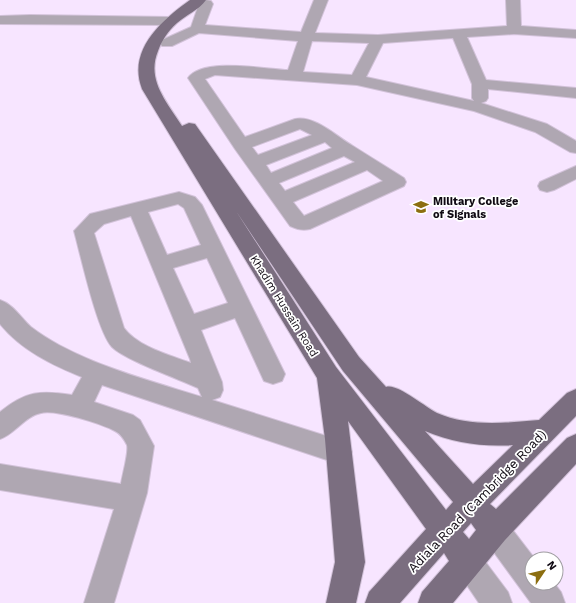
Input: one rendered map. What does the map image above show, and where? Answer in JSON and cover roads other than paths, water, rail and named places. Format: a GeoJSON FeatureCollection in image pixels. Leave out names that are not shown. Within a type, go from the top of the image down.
{"type":"FeatureCollection","features":[{"type":"Feature","properties":{"kind":"main road","name":"Khadim Hussain Road"},"geometry":{"type":"LineString","coordinates":[[206,1],[170,21],[149,55],[146,67],[146,79],[150,89],[339,369],[473,504],[495,530]]}},
{"type":"Feature","properties":{"kind":"main road","name":"Khadim Hussain Road"},"geometry":{"type":"LineString","coordinates":[[206,1],[183,23],[167,43],[160,56],[158,65],[159,75],[170,100],[339,369],[444,531],[468,562]]}},
{"type":"Feature","properties":{"kind":"main road"},"geometry":{"type":"LineString","coordinates":[[341,603],[350,562],[339,452],[339,369],[396,401],[422,419],[456,432],[501,435],[545,431]]}},
{"type":"Feature","properties":{"kind":"main road","name":"Adiala Road (Cambridge Road)"},"geometry":{"type":"LineString","coordinates":[[380,603],[444,531],[473,504],[576,400]]}},
{"type":"Feature","properties":{"kind":"main road"},"geometry":{"type":"LineString","coordinates":[[433,603],[495,530],[576,446]]}},
{"type":"Feature","properties":{"kind":"street"},"geometry":{"type":"LineString","coordinates":[[294,75],[306,37],[321,0]]}},
{"type":"Feature","properties":{"kind":"street"},"geometry":{"type":"LineString","coordinates":[[513,0],[514,30]]}},
{"type":"Feature","properties":{"kind":"street"},"geometry":{"type":"LineString","coordinates":[[197,29],[206,1]]}},
{"type":"Feature","properties":{"kind":"street"},"geometry":{"type":"LineString","coordinates":[[0,20],[38,19],[170,21]]}},
{"type":"Feature","properties":{"kind":"street"},"geometry":{"type":"LineString","coordinates":[[167,43],[197,29],[306,37],[378,39],[514,30],[576,34]]}},
{"type":"Feature","properties":{"kind":"street"},"geometry":{"type":"LineString","coordinates":[[458,34],[480,84],[479,108]]}},
{"type":"Feature","properties":{"kind":"street"},"geometry":{"type":"LineString","coordinates":[[357,80],[378,39]]}},
{"type":"Feature","properties":{"kind":"street"},"geometry":{"type":"LineString","coordinates":[[241,144],[301,123],[326,135],[397,182],[303,224],[297,221],[267,181],[202,89],[196,78],[204,73],[214,70],[357,80],[479,108],[541,128],[576,148]]}},
{"type":"Feature","properties":{"kind":"street"},"geometry":{"type":"LineString","coordinates":[[480,84],[576,93]]}},
{"type":"Feature","properties":{"kind":"street"},"geometry":{"type":"LineString","coordinates":[[255,163],[326,135]]}},
{"type":"Feature","properties":{"kind":"street"},"geometry":{"type":"LineString","coordinates":[[267,181],[345,149]]}},
{"type":"Feature","properties":{"kind":"street"},"geometry":{"type":"LineString","coordinates":[[281,200],[368,163]]}},
{"type":"Feature","properties":{"kind":"street"},"geometry":{"type":"LineString","coordinates":[[547,186],[576,172]]}},
{"type":"Feature","properties":{"kind":"street"},"geometry":{"type":"LineString","coordinates":[[210,382],[138,351],[121,341],[114,331],[84,231],[97,219],[179,198],[188,201],[192,205],[240,308],[273,374]]}},
{"type":"Feature","properties":{"kind":"street"},"geometry":{"type":"LineString","coordinates":[[137,208],[188,325],[210,382],[214,412]]}},
{"type":"Feature","properties":{"kind":"street"},"geometry":{"type":"LineString","coordinates":[[161,264],[212,249]]}},
{"type":"Feature","properties":{"kind":"street"},"geometry":{"type":"LineString","coordinates":[[0,308],[10,322],[34,343],[58,358],[96,373],[339,452]]}},
{"type":"Feature","properties":{"kind":"street"},"geometry":{"type":"LineString","coordinates":[[188,325],[240,308]]}},
{"type":"Feature","properties":{"kind":"street"},"geometry":{"type":"LineString","coordinates":[[79,406],[96,373]]}},
{"type":"Feature","properties":{"kind":"street"},"geometry":{"type":"LineString","coordinates":[[0,428],[21,410],[39,402],[49,402],[79,406],[124,423],[131,428],[138,440],[141,446],[131,499],[99,603]]}},
{"type":"Feature","properties":{"kind":"street"},"geometry":{"type":"LineString","coordinates":[[0,477],[131,499]]}},
{"type":"Feature","properties":{"kind":"street","name":"Khadim Hussain Road"},"geometry":{"type":"LineString","coordinates":[[495,530],[524,568]]}},
{"type":"Feature","properties":{"kind":"street","name":"Khadim Hussain Road"},"geometry":{"type":"LineString","coordinates":[[468,562],[497,603]]}},
{"type":"Feature","properties":{"kind":"street"},"geometry":{"type":"LineString","coordinates":[[541,591],[550,603]]}},
{"type":"Feature","properties":{"kind":"place","name":"Military College of Signals"},"geometry":{"type":"Point","coordinates":[421,207]}}]}
